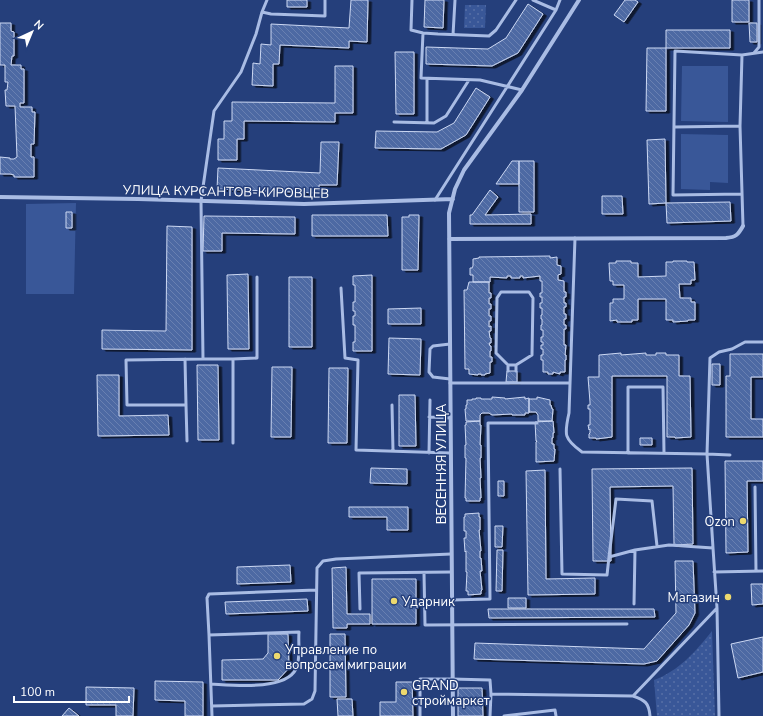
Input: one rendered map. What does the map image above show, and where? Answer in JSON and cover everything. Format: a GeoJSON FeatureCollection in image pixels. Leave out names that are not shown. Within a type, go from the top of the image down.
{"type":"FeatureCollection","features":[{"type":"Feature","properties":{"kind":"street"},"geometry":{"type":"LineString","coordinates":[[452,199],[464,170],[522,90],[579,0]]}},
{"type":"Feature","properties":{"kind":"street","name":"УЛИЦА КУРСАНТОВ-КИРОВЦЕВ"},"geometry":{"type":"LineString","coordinates":[[0,197],[304,204],[452,199]]}},
{"type":"Feature","properties":{"kind":"street","name":"ВЕСЕННЯЯ УЛИЦА"},"geometry":{"type":"LineString","coordinates":[[452,199],[449,212],[449,239],[453,716]]}},
{"type":"Feature","properties":{"kind":"street"},"geometry":{"type":"LineString","coordinates":[[449,239],[726,238],[734,237],[743,226]]}},
{"type":"Feature","properties":{"kind":"lane"},"geometry":{"type":"LineString","coordinates":[[203,359],[201,201],[214,111],[240,72],[256,34],[267,0]]}},
{"type":"Feature","properties":{"kind":"lane"},"geometry":{"type":"LineString","coordinates":[[262,12],[271,14],[325,16],[325,0]]}},
{"type":"Feature","properties":{"kind":"lane"},"geometry":{"type":"LineString","coordinates":[[412,0],[411,30],[423,33],[489,36],[496,30],[516,0]]}},
{"type":"Feature","properties":{"kind":"lane"},"geometry":{"type":"LineString","coordinates":[[453,35],[455,0]]}},
{"type":"Feature","properties":{"kind":"lane"},"geometry":{"type":"LineString","coordinates":[[534,0],[556,10]]}},
{"type":"Feature","properties":{"kind":"lane"},"geometry":{"type":"LineString","coordinates":[[435,200],[508,87],[556,10],[560,0]]}},
{"type":"Feature","properties":{"kind":"lane"},"geometry":{"type":"LineString","coordinates":[[754,53],[759,47],[760,0]]}},
{"type":"Feature","properties":{"kind":"lane"},"geometry":{"type":"LineString","coordinates":[[423,33],[421,78],[480,80],[522,90]]}},
{"type":"Feature","properties":{"kind":"lane"},"geometry":{"type":"LineString","coordinates":[[742,194],[673,195],[675,51],[742,55],[763,52]]}},
{"type":"Feature","properties":{"kind":"lane"},"geometry":{"type":"LineString","coordinates":[[742,55],[740,126],[743,226]]}},
{"type":"Feature","properties":{"kind":"lane"},"geometry":{"type":"LineString","coordinates":[[427,78],[427,123]]}},
{"type":"Feature","properties":{"kind":"lane"},"geometry":{"type":"LineString","coordinates":[[394,122],[434,123],[446,116],[469,80]]}},
{"type":"Feature","properties":{"kind":"lane"},"geometry":{"type":"LineString","coordinates":[[675,127],[740,126]]}},
{"type":"Feature","properties":{"kind":"lane"},"geometry":{"type":"LineString","coordinates":[[575,238],[569,413],[565,430],[570,443],[582,452],[730,455]]}},
{"type":"Feature","properties":{"kind":"lane"},"geometry":{"type":"LineString","coordinates":[[186,405],[127,405],[126,360],[257,358],[257,277]]}},
{"type":"Feature","properties":{"kind":"lane"},"geometry":{"type":"LineString","coordinates":[[341,288],[345,358],[358,360],[356,450],[450,453]]}},
{"type":"Feature","properties":{"kind":"lane"},"geometry":{"type":"LineString","coordinates":[[501,292],[529,292],[533,298],[532,355],[516,365],[508,364],[496,353],[497,298],[501,292]]}},
{"type":"Feature","properties":{"kind":"lane"},"geometry":{"type":"LineString","coordinates":[[718,716],[717,608],[707,454],[710,358],[719,352],[732,349],[744,342],[763,342]]}},
{"type":"Feature","properties":{"kind":"lane"},"geometry":{"type":"LineString","coordinates":[[450,344],[433,346],[430,349],[429,372],[433,377],[450,381],[570,383]]}},
{"type":"Feature","properties":{"kind":"lane"},"geometry":{"type":"LineString","coordinates":[[185,359],[187,441]]}},
{"type":"Feature","properties":{"kind":"lane"},"geometry":{"type":"LineString","coordinates":[[233,359],[233,443]]}},
{"type":"Feature","properties":{"kind":"lane"},"geometry":{"type":"LineString","coordinates":[[508,364],[508,371]]}},
{"type":"Feature","properties":{"kind":"lane"},"geometry":{"type":"LineString","coordinates":[[516,365],[516,371]]}},
{"type":"Feature","properties":{"kind":"lane"},"geometry":{"type":"LineString","coordinates":[[628,453],[628,387],[663,387],[664,453]]}},
{"type":"Feature","properties":{"kind":"lane"},"geometry":{"type":"LineString","coordinates":[[429,453],[430,400]]}},
{"type":"Feature","properties":{"kind":"lane"},"geometry":{"type":"LineString","coordinates":[[392,405],[393,451]]}},
{"type":"Feature","properties":{"kind":"lane"},"geometry":{"type":"LineString","coordinates":[[430,417],[450,418]]}},
{"type":"Feature","properties":{"kind":"lane"},"geometry":{"type":"LineString","coordinates":[[452,600],[490,599],[488,423],[537,423]]}},
{"type":"Feature","properties":{"kind":"lane"},"geometry":{"type":"LineString","coordinates":[[560,469],[562,574],[607,576],[616,500],[652,501],[656,546]]}},
{"type":"Feature","properties":{"kind":"lane"},"geometry":{"type":"LineString","coordinates":[[755,486],[756,571]]}},
{"type":"Feature","properties":{"kind":"lane"},"geometry":{"type":"LineString","coordinates":[[609,557],[656,546],[669,545],[712,548]]}},
{"type":"Feature","properties":{"kind":"lane"},"geometry":{"type":"LineString","coordinates":[[634,604],[635,550]]}},
{"type":"Feature","properties":{"kind":"lane"},"geometry":{"type":"LineString","coordinates":[[212,706],[304,704],[312,699],[316,691],[317,568],[322,561],[336,558],[451,554]]}},
{"type":"Feature","properties":{"kind":"lane"},"geometry":{"type":"LineString","coordinates":[[714,572],[763,571]]}},
{"type":"Feature","properties":{"kind":"lane"},"geometry":{"type":"LineString","coordinates":[[424,572],[425,625],[627,624]]}},
{"type":"Feature","properties":{"kind":"lane"},"geometry":{"type":"LineString","coordinates":[[360,609],[359,573],[452,572]]}},
{"type":"Feature","properties":{"kind":"lane"},"geometry":{"type":"LineString","coordinates":[[212,716],[206,598],[209,594],[316,590]]}},
{"type":"Feature","properties":{"kind":"lane"},"geometry":{"type":"LineString","coordinates":[[633,696],[717,608]]}},
{"type":"Feature","properties":{"kind":"lane"},"geometry":{"type":"LineString","coordinates":[[209,635],[298,632],[298,664],[291,675],[284,680],[269,684],[211,684]]}},
{"type":"Feature","properties":{"kind":"lane"},"geometry":{"type":"LineString","coordinates":[[420,716],[420,679],[490,680],[490,716]]}},
{"type":"Feature","properties":{"kind":"lane"},"geometry":{"type":"LineString","coordinates":[[491,694],[633,696],[643,700],[649,709],[650,716]]}},
{"type":"Feature","properties":{"kind":"lane"},"geometry":{"type":"LineString","coordinates":[[504,716],[555,710],[556,716]]}},
{"type":"Feature","properties":{"kind":"shaded area"},"geometry":{"type":"Polygon","coordinates":[[[465,5],[486,5],[485,28],[464,28],[465,5]]]}},
{"type":"Feature","properties":{"kind":"shaded area"},"geometry":{"type":"Polygon","coordinates":[[[682,66],[728,66],[728,122],[681,121],[682,66]]]}},
{"type":"Feature","properties":{"kind":"shaded area"},"geometry":{"type":"Polygon","coordinates":[[[681,134],[728,135],[728,183],[710,182],[710,190],[681,189],[681,134]]]}},
{"type":"Feature","properties":{"kind":"shaded area"},"geometry":{"type":"Polygon","coordinates":[[[76,203],[74,294],[26,294],[26,204],[76,203]]]}},
{"type":"Feature","properties":{"kind":"shaded area"},"geometry":{"type":"Polygon","coordinates":[[[712,631],[715,716],[657,716],[654,680],[679,666],[700,646],[712,631]]]}},
{"type":"Feature","properties":{"kind":"building"},"geometry":{"type":"Polygon","coordinates":[[[287,0],[307,0],[307,7],[287,7],[287,0]]]}},
{"type":"Feature","properties":{"kind":"building"},"geometry":{"type":"Polygon","coordinates":[[[351,0],[368,0],[367,42],[349,41],[349,48],[280,45],[279,64],[273,64],[273,86],[252,85],[253,63],[260,64],[261,44],[271,45],[271,24],[349,28],[351,0]]]}},
{"type":"Feature","properties":{"kind":"building"},"geometry":{"type":"Polygon","coordinates":[[[425,0],[444,0],[443,28],[424,27],[425,0]]]}},
{"type":"Feature","properties":{"kind":"building"},"geometry":{"type":"Polygon","coordinates":[[[625,0],[635,0],[638,2],[624,22],[614,15],[625,0]]]}},
{"type":"Feature","properties":{"kind":"building"},"geometry":{"type":"Polygon","coordinates":[[[732,0],[749,0],[749,22],[732,22],[732,0]]]}},
{"type":"Feature","properties":{"kind":"building"},"geometry":{"type":"Polygon","coordinates":[[[528,4],[543,14],[518,53],[492,66],[426,64],[426,47],[488,49],[506,38],[528,4]]]}},
{"type":"Feature","properties":{"kind":"building"},"geometry":{"type":"Polygon","coordinates":[[[0,23],[11,23],[11,31],[14,32],[14,56],[12,56],[11,65],[21,65],[21,69],[24,69],[24,103],[20,103],[20,107],[32,107],[32,112],[35,112],[34,144],[31,144],[31,157],[34,157],[34,177],[14,177],[14,175],[10,174],[0,174],[0,157],[14,159],[17,157],[15,106],[6,106],[5,90],[7,90],[8,82],[5,82],[5,65],[0,65],[0,23]]]}},
{"type":"Feature","properties":{"kind":"building"},"geometry":{"type":"Polygon","coordinates":[[[749,23],[757,23],[757,42],[750,42],[749,23]]]}},
{"type":"Feature","properties":{"kind":"building"},"geometry":{"type":"Polygon","coordinates":[[[666,30],[730,30],[730,48],[666,48],[666,30]]]}},
{"type":"Feature","properties":{"kind":"building"},"geometry":{"type":"Polygon","coordinates":[[[647,48],[666,48],[666,111],[646,111],[647,48]]]}},
{"type":"Feature","properties":{"kind":"building"},"geometry":{"type":"Polygon","coordinates":[[[395,52],[414,52],[414,114],[396,114],[395,52]]]}},
{"type":"Feature","properties":{"kind":"building"},"geometry":{"type":"Polygon","coordinates":[[[335,66],[353,66],[353,113],[335,113],[335,122],[244,121],[244,139],[237,139],[237,160],[218,160],[218,139],[224,139],[224,121],[232,121],[232,102],[335,103],[335,66]]]}},
{"type":"Feature","properties":{"kind":"building"},"geometry":{"type":"Polygon","coordinates":[[[476,88],[490,97],[466,135],[441,149],[375,148],[376,131],[437,132],[454,123],[476,88]]]}},
{"type":"Feature","properties":{"kind":"building"},"geometry":{"type":"Polygon","coordinates":[[[665,139],[666,203],[649,204],[647,140],[665,139]]]}},
{"type":"Feature","properties":{"kind":"building"},"geometry":{"type":"Polygon","coordinates":[[[321,142],[339,142],[337,185],[319,185],[319,193],[217,189],[218,168],[320,173],[321,142]]]}},
{"type":"Feature","properties":{"kind":"building"},"geometry":{"type":"Polygon","coordinates":[[[512,161],[519,161],[519,184],[496,184],[512,161]]]}},
{"type":"Feature","properties":{"kind":"building"},"geometry":{"type":"Polygon","coordinates":[[[519,161],[534,161],[534,212],[519,212],[519,161]]]}},
{"type":"Feature","properties":{"kind":"building"},"geometry":{"type":"Polygon","coordinates":[[[490,190],[498,197],[485,215],[531,214],[531,224],[470,224],[470,215],[472,215],[490,190]]]}},
{"type":"Feature","properties":{"kind":"building"},"geometry":{"type":"Polygon","coordinates":[[[602,196],[622,196],[623,214],[602,214],[602,196]]]}},
{"type":"Feature","properties":{"kind":"building"},"geometry":{"type":"Polygon","coordinates":[[[730,202],[731,221],[667,223],[666,203],[730,202]]]}},
{"type":"Feature","properties":{"kind":"building"},"geometry":{"type":"Polygon","coordinates":[[[66,212],[72,212],[72,228],[66,228],[66,212]]]}},
{"type":"Feature","properties":{"kind":"building"},"geometry":{"type":"Polygon","coordinates":[[[312,215],[387,215],[388,236],[312,236],[312,215]]]}},
{"type":"Feature","properties":{"kind":"building"},"geometry":{"type":"Polygon","coordinates":[[[409,215],[419,215],[418,270],[402,270],[402,217],[409,217],[409,215]]]}},
{"type":"Feature","properties":{"kind":"building"},"geometry":{"type":"Polygon","coordinates":[[[204,216],[295,217],[295,234],[222,233],[222,251],[203,251],[204,216]]]}},
{"type":"Feature","properties":{"kind":"building"},"geometry":{"type":"Polygon","coordinates":[[[167,226],[192,227],[192,350],[102,349],[102,330],[166,331],[167,226]]]}},
{"type":"Feature","properties":{"kind":"building"},"geometry":{"type":"Polygon","coordinates":[[[550,256],[550,258],[557,257],[557,265],[561,266],[561,274],[558,275],[558,280],[564,281],[564,292],[566,292],[566,297],[564,297],[566,307],[564,307],[564,314],[566,314],[566,319],[564,319],[564,325],[566,325],[566,329],[564,329],[564,345],[566,345],[566,360],[565,372],[560,372],[560,374],[553,372],[553,374],[548,374],[548,372],[543,372],[543,360],[541,360],[541,355],[543,355],[543,349],[541,349],[541,345],[543,345],[543,342],[541,342],[541,337],[543,337],[543,330],[541,330],[542,308],[540,308],[540,303],[542,303],[540,293],[542,293],[542,281],[540,281],[540,276],[523,278],[523,276],[520,276],[520,278],[511,278],[511,276],[507,276],[507,278],[490,277],[490,282],[473,282],[473,275],[470,275],[470,268],[473,266],[473,259],[479,257],[550,256]]]}},
{"type":"Feature","properties":{"kind":"building"},"geometry":{"type":"Polygon","coordinates":[[[616,261],[631,261],[631,263],[638,263],[638,277],[666,276],[666,262],[694,262],[695,280],[691,280],[691,284],[679,284],[680,298],[691,298],[691,302],[695,302],[695,320],[673,322],[673,320],[666,320],[666,299],[638,299],[638,320],[632,320],[632,322],[617,322],[617,320],[610,321],[610,303],[613,303],[613,299],[624,299],[624,285],[613,285],[613,281],[610,281],[609,263],[616,263],[616,261]]]}},
{"type":"Feature","properties":{"kind":"building"},"geometry":{"type":"Polygon","coordinates":[[[248,274],[249,349],[228,349],[227,275],[248,274]]]}},
{"type":"Feature","properties":{"kind":"building"},"geometry":{"type":"Polygon","coordinates":[[[372,275],[372,351],[353,351],[353,342],[355,342],[355,325],[353,325],[353,316],[355,316],[355,311],[353,311],[353,302],[355,302],[355,285],[353,285],[353,276],[372,275]]]}},
{"type":"Feature","properties":{"kind":"building"},"geometry":{"type":"Polygon","coordinates":[[[289,277],[312,277],[312,347],[289,347],[289,277]]]}},
{"type":"Feature","properties":{"kind":"building"},"geometry":{"type":"Polygon","coordinates":[[[469,282],[489,282],[489,293],[491,293],[491,298],[489,298],[491,309],[489,309],[489,316],[491,316],[491,321],[489,321],[489,327],[491,326],[491,331],[489,331],[491,343],[489,343],[491,346],[490,357],[492,357],[492,362],[490,362],[490,373],[485,375],[469,374],[469,369],[465,369],[464,290],[467,290],[469,282]]]}},
{"type":"Feature","properties":{"kind":"building"},"geometry":{"type":"Polygon","coordinates":[[[421,308],[421,324],[388,324],[388,309],[421,308]]]}},
{"type":"Feature","properties":{"kind":"building"},"geometry":{"type":"Polygon","coordinates":[[[389,338],[421,339],[420,375],[388,374],[389,338]]]}},
{"type":"Feature","properties":{"kind":"building"},"geometry":{"type":"Polygon","coordinates":[[[621,353],[621,355],[646,353],[646,355],[656,355],[656,353],[666,353],[666,355],[679,355],[679,376],[690,376],[691,437],[667,437],[667,376],[612,376],[612,437],[596,439],[589,438],[590,429],[589,430],[588,425],[590,425],[590,409],[588,409],[588,405],[590,405],[590,402],[588,377],[599,377],[599,355],[621,353]]]}},
{"type":"Feature","properties":{"kind":"building"},"geometry":{"type":"Polygon","coordinates":[[[730,354],[763,354],[763,377],[751,377],[751,419],[763,419],[763,437],[726,437],[726,376],[730,376],[730,354]]]}},
{"type":"Feature","properties":{"kind":"building"},"geometry":{"type":"Polygon","coordinates":[[[712,364],[720,364],[720,385],[712,385],[712,364]]]}},
{"type":"Feature","properties":{"kind":"building"},"geometry":{"type":"Polygon","coordinates":[[[197,365],[218,365],[219,440],[198,440],[197,365]]]}},
{"type":"Feature","properties":{"kind":"building"},"geometry":{"type":"Polygon","coordinates":[[[272,367],[292,367],[291,437],[271,437],[272,367]]]}},
{"type":"Feature","properties":{"kind":"building"},"geometry":{"type":"Polygon","coordinates":[[[329,368],[348,368],[347,443],[328,443],[329,368]]]}},
{"type":"Feature","properties":{"kind":"building"},"geometry":{"type":"Polygon","coordinates":[[[507,371],[517,371],[517,382],[506,382],[507,371]]]}},
{"type":"Feature","properties":{"kind":"building"},"geometry":{"type":"Polygon","coordinates":[[[97,375],[119,375],[119,416],[168,415],[169,435],[98,436],[97,375]]]}},
{"type":"Feature","properties":{"kind":"building"},"geometry":{"type":"Polygon","coordinates":[[[399,395],[415,395],[416,446],[399,446],[399,395]]]}},
{"type":"Feature","properties":{"kind":"building"},"geometry":{"type":"Polygon","coordinates":[[[492,397],[505,399],[529,398],[529,413],[525,413],[525,415],[492,415],[489,413],[482,413],[480,415],[480,421],[466,421],[465,409],[467,400],[476,398],[492,399],[492,397]]]}},
{"type":"Feature","properties":{"kind":"building"},"geometry":{"type":"Polygon","coordinates":[[[537,397],[550,400],[550,405],[553,409],[552,421],[538,421],[538,415],[536,412],[529,412],[529,399],[537,399],[537,397]]]}},
{"type":"Feature","properties":{"kind":"building"},"geometry":{"type":"Polygon","coordinates":[[[480,421],[481,498],[480,501],[466,501],[465,425],[466,422],[480,421]]]}},
{"type":"Feature","properties":{"kind":"building"},"geometry":{"type":"Polygon","coordinates":[[[553,421],[554,433],[552,444],[554,444],[555,449],[554,461],[536,462],[537,441],[535,422],[553,421]]]}},
{"type":"Feature","properties":{"kind":"building"},"geometry":{"type":"Polygon","coordinates":[[[640,438],[652,438],[652,445],[640,445],[640,438]]]}},
{"type":"Feature","properties":{"kind":"building"},"geometry":{"type":"Polygon","coordinates":[[[725,461],[763,461],[763,481],[747,481],[748,552],[726,553],[725,461]]]}},
{"type":"Feature","properties":{"kind":"building"},"geometry":{"type":"Polygon","coordinates":[[[371,468],[407,469],[407,484],[370,483],[371,468]]]}},
{"type":"Feature","properties":{"kind":"building"},"geometry":{"type":"Polygon","coordinates":[[[692,468],[693,544],[674,545],[673,486],[610,487],[611,561],[593,561],[592,469],[692,468]]]}},
{"type":"Feature","properties":{"kind":"building"},"geometry":{"type":"Polygon","coordinates":[[[545,470],[546,579],[595,578],[595,594],[528,595],[526,471],[545,470]]]}},
{"type":"Feature","properties":{"kind":"building"},"geometry":{"type":"Polygon","coordinates":[[[498,481],[504,481],[504,496],[498,496],[498,481]]]}},
{"type":"Feature","properties":{"kind":"building"},"geometry":{"type":"Polygon","coordinates":[[[349,507],[408,507],[408,530],[387,530],[387,517],[349,517],[349,507]]]}},
{"type":"Feature","properties":{"kind":"building"},"geometry":{"type":"Polygon","coordinates":[[[479,513],[480,558],[482,571],[480,571],[482,590],[481,594],[468,595],[468,591],[466,591],[467,572],[464,538],[466,538],[466,531],[464,531],[464,517],[465,514],[479,513]]]}},
{"type":"Feature","properties":{"kind":"building"},"geometry":{"type":"Polygon","coordinates":[[[495,526],[503,526],[502,547],[495,547],[495,526]]]}},
{"type":"Feature","properties":{"kind":"building"},"geometry":{"type":"Polygon","coordinates":[[[497,550],[503,550],[502,591],[496,591],[497,550]]]}},
{"type":"Feature","properties":{"kind":"building"},"geometry":{"type":"Polygon","coordinates":[[[675,561],[693,561],[695,613],[689,625],[657,661],[644,664],[474,659],[475,643],[644,649],[676,613],[675,561]]]}},
{"type":"Feature","properties":{"kind":"building"},"geometry":{"type":"Polygon","coordinates":[[[290,565],[291,582],[237,584],[237,567],[290,565]]]}},
{"type":"Feature","properties":{"kind":"building"},"geometry":{"type":"Polygon","coordinates":[[[346,567],[347,614],[370,614],[370,624],[347,624],[347,628],[333,628],[332,568],[346,567]]]}},
{"type":"Feature","properties":{"kind":"building","name":"Ударник"},"geometry":{"type":"Polygon","coordinates":[[[372,579],[416,579],[416,624],[372,624],[372,579]]]}},
{"type":"Feature","properties":{"kind":"building"},"geometry":{"type":"Polygon","coordinates":[[[751,584],[763,584],[763,604],[752,605],[751,584]]]}},
{"type":"Feature","properties":{"kind":"building"},"geometry":{"type":"Polygon","coordinates":[[[508,598],[526,598],[526,608],[508,608],[508,598]]]}},
{"type":"Feature","properties":{"kind":"building"},"geometry":{"type":"Polygon","coordinates":[[[307,599],[308,611],[226,614],[225,602],[307,599]]]}},
{"type":"Feature","properties":{"kind":"building"},"geometry":{"type":"Polygon","coordinates":[[[488,609],[654,609],[655,617],[489,618],[488,609]]]}},
{"type":"Feature","properties":{"kind":"building","name":"Управление по вопросам миграции"},"geometry":{"type":"Polygon","coordinates":[[[268,634],[288,634],[289,668],[278,680],[222,680],[222,660],[263,659],[268,653],[268,634]]]}},
{"type":"Feature","properties":{"kind":"building"},"geometry":{"type":"Polygon","coordinates":[[[330,634],[345,634],[346,697],[330,697],[330,634]]]}},
{"type":"Feature","properties":{"kind":"building"},"geometry":{"type":"Polygon","coordinates":[[[763,637],[763,672],[738,678],[731,644],[763,637]]]}},
{"type":"Feature","properties":{"kind":"building"},"geometry":{"type":"Polygon","coordinates":[[[155,681],[203,682],[203,716],[185,716],[185,701],[155,700],[155,681]]]}},
{"type":"Feature","properties":{"kind":"building","name":"GRAND строймаркет"},"geometry":{"type":"Polygon","coordinates":[[[396,682],[412,682],[413,716],[380,716],[380,702],[396,702],[396,682]]]}},
{"type":"Feature","properties":{"kind":"building"},"geometry":{"type":"Polygon","coordinates":[[[86,687],[134,688],[133,716],[116,716],[116,705],[86,705],[86,687]]]}},
{"type":"Feature","properties":{"kind":"building"},"geometry":{"type":"Polygon","coordinates":[[[458,688],[482,688],[483,716],[458,716],[458,688]]]}},
{"type":"Feature","properties":{"kind":"building"},"geometry":{"type":"Polygon","coordinates":[[[337,699],[352,699],[353,716],[338,716],[337,699]]]}},
{"type":"Feature","properties":{"kind":"building"},"geometry":{"type":"Polygon","coordinates":[[[69,708],[79,716],[62,716],[69,708]]]}},
{"type":"Feature","properties":{"kind":"place","name":"Ozon"},"geometry":{"type":"Point","coordinates":[743,521]}},
{"type":"Feature","properties":{"kind":"place","name":"Магазин"},"geometry":{"type":"Point","coordinates":[728,597]}},
{"type":"Feature","properties":{"kind":"place","name":"Ударник"},"geometry":{"type":"Point","coordinates":[394,601]}},
{"type":"Feature","properties":{"kind":"place","name":"Управление по вопросам миграции"},"geometry":{"type":"Point","coordinates":[277,656]}},
{"type":"Feature","properties":{"kind":"place","name":"GRAND строймаркет"},"geometry":{"type":"Point","coordinates":[404,692]}}]}
